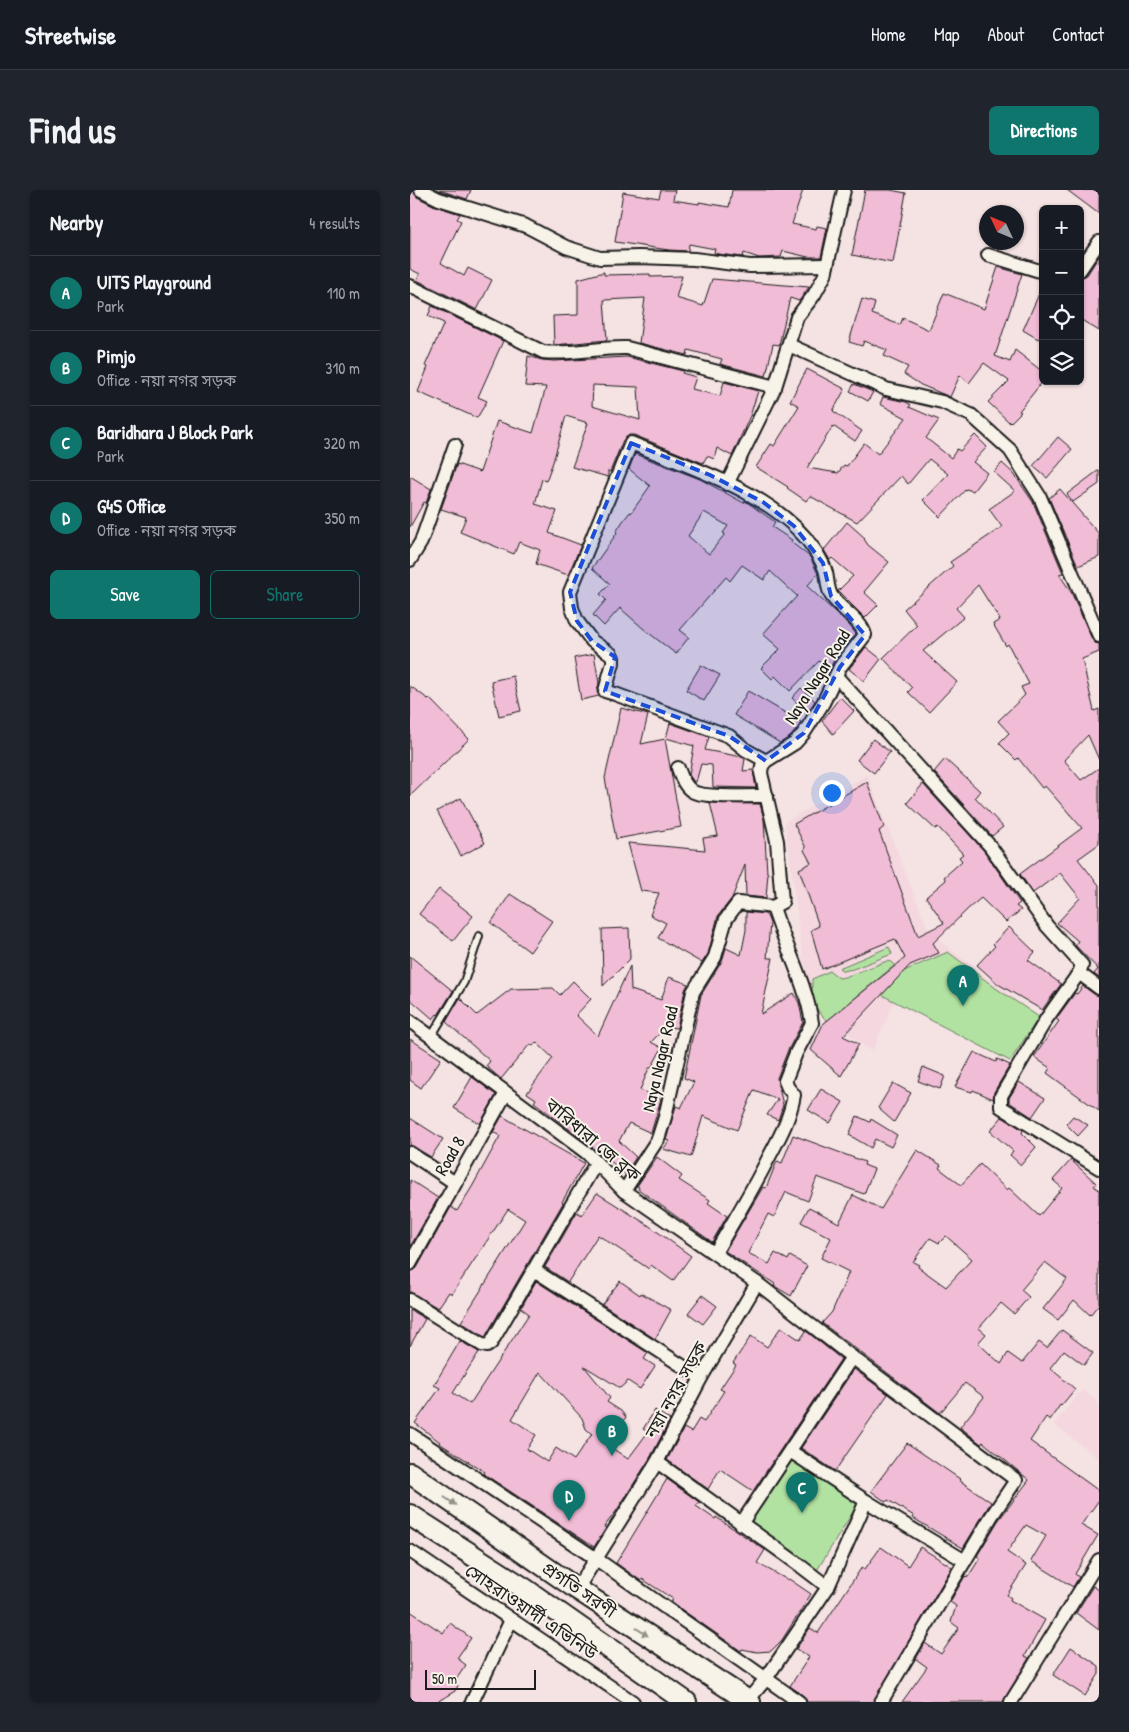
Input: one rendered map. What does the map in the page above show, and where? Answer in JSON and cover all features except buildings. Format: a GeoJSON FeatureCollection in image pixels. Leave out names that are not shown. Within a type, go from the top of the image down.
{"type":"FeatureCollection","features":[{"type":"Feature","properties":{"kind":"main road","name":"প্রগতি সরণী"},"geometry":{"type":"LineString","coordinates":[[410,1474],[576,1589],[749,1701]]}},
{"type":"Feature","properties":{"kind":"main road","name":"প্রগতি সরণী"},"geometry":{"type":"LineString","coordinates":[[410,1515],[523,1588],[686,1702]]}},
{"type":"Feature","properties":{"kind":"main road"},"geometry":{"type":"LineString","coordinates":[[523,1588],[539,1563]]}},
{"type":"Feature","properties":{"kind":"street"},"geometry":{"type":"LineString","coordinates":[[421,190],[438,199],[526,226],[566,247],[600,258],[694,259],[750,266],[827,265]]}},
{"type":"Feature","properties":{"kind":"street"},"geometry":{"type":"LineString","coordinates":[[714,1253],[760,1177],[784,1129],[791,1111],[794,1095],[785,1081],[796,1053],[812,1023],[801,979],[782,936],[773,907],[782,902],[776,841],[761,773],[762,766],[766,761],[746,750],[729,736],[623,696],[605,692],[613,658],[592,641],[577,622],[572,608],[570,592],[631,443],[710,475],[727,484],[775,387],[798,317],[814,295],[825,275],[844,190]]}},
{"type":"Feature","properties":{"kind":"street"},"geometry":{"type":"LineString","coordinates":[[1084,264],[1099,242]]}},
{"type":"Feature","properties":{"kind":"street"},"geometry":{"type":"LineString","coordinates":[[988,256],[1039,271]]}},
{"type":"Feature","properties":{"kind":"street"},"geometry":{"type":"LineString","coordinates":[[410,286],[543,352],[556,353],[627,348],[775,387]]}},
{"type":"Feature","properties":{"kind":"street"},"geometry":{"type":"LineString","coordinates":[[788,345],[886,389],[942,402],[971,415],[1010,450],[1040,497],[1099,636]]}},
{"type":"Feature","properties":{"kind":"street"},"geometry":{"type":"LineString","coordinates":[[410,560],[421,542],[455,445]]}},
{"type":"Feature","properties":{"kind":"street","name":"Naya Nagar Road"},"geometry":{"type":"LineString","coordinates":[[727,484],[762,502],[794,526],[812,547],[822,563],[827,575],[827,586],[832,596],[838,605],[863,629],[865,636],[840,667],[823,703],[804,733],[795,743],[766,761]]}},
{"type":"Feature","properties":{"kind":"street"},"geometry":{"type":"LineString","coordinates":[[836,676],[990,846],[1047,926],[1082,965],[1079,973],[1047,1018],[1001,1096],[1002,1107],[1099,1168]]}},
{"type":"Feature","properties":{"kind":"street"},"geometry":{"type":"LineString","coordinates":[[678,768],[685,784],[693,792],[705,795],[767,796]]}},
{"type":"Feature","properties":{"kind":"street","name":"Naya Nagar Road"},"geometry":{"type":"LineString","coordinates":[[624,1190],[658,1139],[666,1117],[693,992],[715,957],[726,919],[738,903],[773,907]]}},
{"type":"Feature","properties":{"kind":"street"},"geometry":{"type":"LineString","coordinates":[[1079,973],[1099,988]]}},
{"type":"Feature","properties":{"kind":"street","name":"বারিধারা জে ব্লক"},"geometry":{"type":"LineString","coordinates":[[410,1021],[587,1153],[624,1190],[757,1283],[1016,1480],[965,1560]]}},
{"type":"Feature","properties":{"kind":"street","name":"Road 8"},"geometry":{"type":"LineString","coordinates":[[410,1264],[506,1093]]}},
{"type":"Feature","properties":{"kind":"street"},"geometry":{"type":"LineString","coordinates":[[410,1153],[455,1183]]}},
{"type":"Feature","properties":{"kind":"street"},"geometry":{"type":"LineString","coordinates":[[410,1300],[482,1345],[487,1346],[491,1343],[596,1163]]}},
{"type":"Feature","properties":{"kind":"street"},"geometry":{"type":"LineString","coordinates":[[534,1270],[701,1378]]}},
{"type":"Feature","properties":{"kind":"street","name":"নয়া নগর সড়ক"},"geometry":{"type":"LineString","coordinates":[[576,1589],[657,1462],[701,1378],[757,1283]]}},
{"type":"Feature","properties":{"kind":"street"},"geometry":{"type":"LineString","coordinates":[[741,1524],[852,1357]]}},
{"type":"Feature","properties":{"kind":"street"},"geometry":{"type":"LineString","coordinates":[[410,1434],[595,1558],[798,1702]]}},
{"type":"Feature","properties":{"kind":"street"},"geometry":{"type":"LineString","coordinates":[[790,1451],[866,1501],[965,1560],[881,1702]]}},
{"type":"Feature","properties":{"kind":"street"},"geometry":{"type":"LineString","coordinates":[[657,1462],[828,1587]]}},
{"type":"Feature","properties":{"kind":"street"},"geometry":{"type":"LineString","coordinates":[[749,1701],[828,1587],[866,1501]]}},
{"type":"Feature","properties":{"kind":"street","name":"সোহরাওয়ার্দী এভিনিউ"},"geometry":{"type":"LineString","coordinates":[[410,1551],[633,1702]]}},
{"type":"Feature","properties":{"kind":"street"},"geometry":{"type":"LineString","coordinates":[[1010,1702],[1099,1560]]}},
{"type":"Feature","properties":{"kind":"street"},"geometry":{"type":"LineString","coordinates":[[472,1702],[511,1620]]}},
{"type":"Feature","properties":{"kind":"lane"},"geometry":{"type":"LineString","coordinates":[[431,1037],[464,982],[479,936]]}},
{"type":"Feature","properties":{"kind":"highlighted area"},"geometry":{"type":"Polygon","coordinates":[[[631,443],[710,475],[763,502],[794,526],[823,563],[831,596],[865,635],[840,667],[804,733],[766,761],[729,736],[605,691],[615,657],[592,641],[577,621],[570,592],[631,443]]]}},
{"type":"Feature","properties":{"kind":"shaded area"},"geometry":{"type":"Polygon","coordinates":[[[867,775],[926,925],[943,944],[1039,1017],[1010,1061],[894,1001],[872,1052],[846,1032],[827,1021],[815,1009],[803,957],[785,822],[867,775]]]}},
{"type":"Feature","properties":{"kind":"shaded area"},"geometry":{"type":"Polygon","coordinates":[[[1082,1390],[1099,1403],[1099,1459],[1054,1424],[1082,1390]]]}},
{"type":"Feature","properties":{"kind":"green space"},"geometry":{"type":"Polygon","coordinates":[[[889,947],[892,954],[853,969],[843,971],[839,968],[889,947]]]}},
{"type":"Feature","properties":{"kind":"green space"},"geometry":{"type":"Polygon","coordinates":[[[948,952],[997,989],[1039,1017],[1010,1061],[882,995],[904,971],[948,952]]]}},
{"type":"Feature","properties":{"kind":"green space"},"geometry":{"type":"Polygon","coordinates":[[[887,961],[895,965],[827,1021],[822,1016],[814,1002],[812,979],[830,971],[839,978],[845,977],[887,961]]]}},
{"type":"Feature","properties":{"kind":"green space"},"geometry":{"type":"Polygon","coordinates":[[[793,1455],[859,1502],[816,1572],[745,1525],[793,1455]]]}},
{"type":"Feature","properties":{"kind":"place","name":"UITS Playground"},"geometry":{"type":"Point","coordinates":[963,1006]}},
{"type":"Feature","properties":{"kind":"place","name":"Pimjo"},"geometry":{"type":"Point","coordinates":[612,1456]}},
{"type":"Feature","properties":{"kind":"place","name":"Baridhara J Block Park"},"geometry":{"type":"Point","coordinates":[802,1513]}},
{"type":"Feature","properties":{"kind":"place","name":"G4S Office"},"geometry":{"type":"Point","coordinates":[569,1521]}}]}
